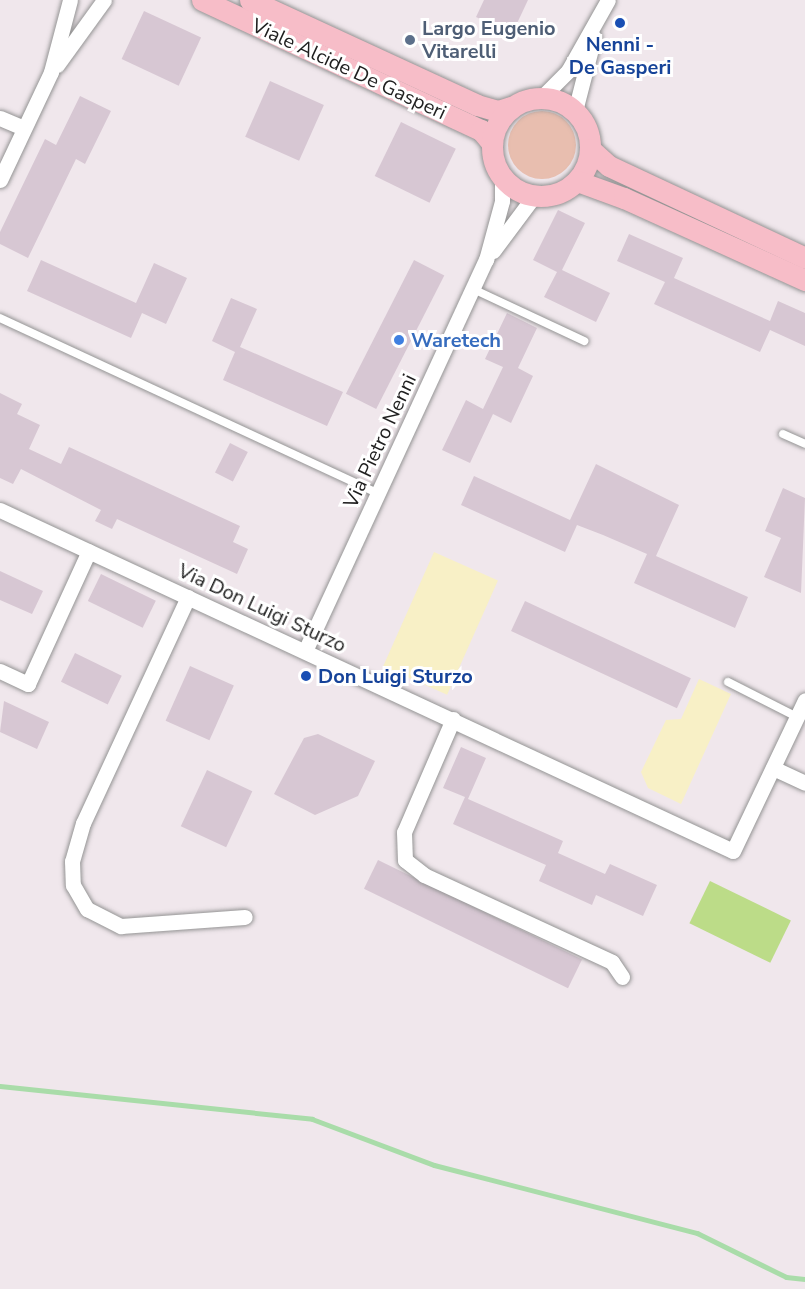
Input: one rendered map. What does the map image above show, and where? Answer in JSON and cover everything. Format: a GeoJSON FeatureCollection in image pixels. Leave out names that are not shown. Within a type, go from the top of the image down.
{"type":"FeatureCollection","features":[{"type":"Feature","properties":{"kind":"street"},"geometry":{"type":"LineString","coordinates":[[51,72],[69,0]]}},
{"type":"Feature","properties":{"kind":"street"},"geometry":{"type":"LineString","coordinates":[[0,180],[51,72],[104,0]]}},
{"type":"Feature","properties":{"kind":"street","name":"Viale Alcide De Gasperi"},"geometry":{"type":"LineString","coordinates":[[202,0],[481,130],[492,143]]}},
{"type":"Feature","properties":{"kind":"street","name":"Viale Alcide De Gasperi"},"geometry":{"type":"LineString","coordinates":[[250,0],[477,105],[498,111],[511,107]]}},
{"type":"Feature","properties":{"kind":"street"},"geometry":{"type":"LineString","coordinates":[[542,97],[576,111],[586,125],[590,149],[577,181],[562,192],[534,196],[516,190],[502,177],[492,143],[498,123],[511,107],[542,97],[568,71],[608,0]]}},
{"type":"Feature","properties":{"kind":"street"},"geometry":{"type":"LineString","coordinates":[[576,111],[597,23]]}},
{"type":"Feature","properties":{"kind":"street"},"geometry":{"type":"LineString","coordinates":[[0,118],[23,128]]}},
{"type":"Feature","properties":{"kind":"street"},"geometry":{"type":"LineString","coordinates":[[590,149],[609,166],[805,258]]}},
{"type":"Feature","properties":{"kind":"street","name":"Via Pietro Nenni"},"geometry":{"type":"LineString","coordinates":[[305,651],[474,289],[486,260],[504,194],[502,177]]}},
{"type":"Feature","properties":{"kind":"street"},"geometry":{"type":"LineString","coordinates":[[577,181],[624,198],[805,280]]}},
{"type":"Feature","properties":{"kind":"street"},"geometry":{"type":"LineString","coordinates":[[486,260],[534,196]]}},
{"type":"Feature","properties":{"kind":"street","name":"Via Don Luigi Sturzo"},"geometry":{"type":"LineString","coordinates":[[0,510],[733,851],[773,768]]}},
{"type":"Feature","properties":{"kind":"street"},"geometry":{"type":"LineString","coordinates":[[0,671],[28,684],[89,551]]}},
{"type":"Feature","properties":{"kind":"street"},"geometry":{"type":"LineString","coordinates":[[188,597],[83,824],[72,861],[73,885],[87,909],[121,926],[245,917]]}},
{"type":"Feature","properties":{"kind":"street"},"geometry":{"type":"LineString","coordinates":[[805,700],[773,768],[805,783]]}},
{"type":"Feature","properties":{"kind":"street"},"geometry":{"type":"LineString","coordinates":[[453,719],[404,832],[405,860],[424,875],[612,962],[622,977]]}},
{"type":"Feature","properties":{"kind":"lane"},"geometry":{"type":"LineString","coordinates":[[474,289],[584,340]]}},
{"type":"Feature","properties":{"kind":"lane"},"geometry":{"type":"LineString","coordinates":[[0,318],[379,494]]}},
{"type":"Feature","properties":{"kind":"lane"},"geometry":{"type":"LineString","coordinates":[[783,434],[805,444]]}},
{"type":"Feature","properties":{"kind":"lane"},"geometry":{"type":"LineString","coordinates":[[728,682],[797,717]]}},
{"type":"Feature","properties":{"kind":"shaded area"},"geometry":{"type":"Polygon","coordinates":[[[542,111],[555,114],[566,121],[573,132],[576,145],[573,158],[566,169],[555,176],[542,179],[529,176],[518,169],[511,158],[508,145],[511,132],[518,121],[529,114],[542,111]]]}},
{"type":"Feature","properties":{"kind":"shaded area"},"geometry":{"type":"Polygon","coordinates":[[[434,552],[498,580],[447,695],[383,666],[434,552]]]}},
{"type":"Feature","properties":{"kind":"shaded area"},"geometry":{"type":"Polygon","coordinates":[[[699,679],[731,694],[681,804],[648,788],[641,772],[666,720],[681,719],[699,679]]]}},
{"type":"Feature","properties":{"kind":"green space"},"geometry":{"type":"Polygon","coordinates":[[[710,881],[791,920],[770,963],[689,923],[710,881]]]}},
{"type":"Feature","properties":{"kind":"building"},"geometry":{"type":"Polygon","coordinates":[[[484,0],[528,0],[512,34],[476,17],[484,0]]]}},
{"type":"Feature","properties":{"kind":"building"},"geometry":{"type":"Polygon","coordinates":[[[144,11],[201,38],[179,86],[122,59],[144,11]]]}},
{"type":"Feature","properties":{"kind":"building"},"geometry":{"type":"Polygon","coordinates":[[[270,81],[324,105],[299,161],[245,137],[270,81]]]}},
{"type":"Feature","properties":{"kind":"building"},"geometry":{"type":"Polygon","coordinates":[[[80,96],[111,111],[85,164],[76,159],[28,258],[0,244],[0,232],[45,139],[56,145],[80,96]]]}},
{"type":"Feature","properties":{"kind":"building"},"geometry":{"type":"Polygon","coordinates":[[[401,122],[456,149],[430,203],[375,176],[401,122]]]}},
{"type":"Feature","properties":{"kind":"building"},"geometry":{"type":"Polygon","coordinates":[[[558,210],[585,223],[562,270],[610,293],[596,322],[544,297],[557,272],[533,260],[558,210]]]}},
{"type":"Feature","properties":{"kind":"building"},"geometry":{"type":"Polygon","coordinates":[[[629,234],[683,258],[674,278],[770,321],[778,301],[805,313],[805,346],[770,330],[760,352],[654,304],[665,282],[617,261],[629,234]]]}},
{"type":"Feature","properties":{"kind":"building"},"geometry":{"type":"Polygon","coordinates":[[[41,260],[136,303],[154,263],[187,278],[166,324],[142,313],[131,338],[27,291],[41,260]]]}},
{"type":"Feature","properties":{"kind":"building"},"geometry":{"type":"Polygon","coordinates":[[[414,260],[444,275],[376,409],[346,394],[414,260]]]}},
{"type":"Feature","properties":{"kind":"building"},"geometry":{"type":"Polygon","coordinates":[[[231,298],[257,309],[240,347],[343,392],[327,426],[223,380],[235,352],[212,341],[231,298]]]}},
{"type":"Feature","properties":{"kind":"building"},"geometry":{"type":"Polygon","coordinates":[[[507,313],[537,328],[518,368],[533,376],[511,423],[493,414],[470,463],[442,450],[466,400],[483,409],[503,367],[485,359],[507,313]]]}},
{"type":"Feature","properties":{"kind":"building"},"geometry":{"type":"Polygon","coordinates":[[[0,393],[22,404],[17,414],[40,425],[29,449],[61,464],[69,447],[240,526],[233,542],[248,549],[237,574],[117,519],[112,529],[95,521],[101,510],[21,469],[13,484],[0,478],[0,393]]]}},
{"type":"Feature","properties":{"kind":"building"},"geometry":{"type":"Polygon","coordinates":[[[230,443],[248,452],[233,481],[215,472],[230,443]]]}},
{"type":"Feature","properties":{"kind":"building"},"geometry":{"type":"Polygon","coordinates":[[[596,464],[679,505],[656,556],[748,597],[735,628],[634,583],[647,554],[577,525],[565,552],[461,505],[474,476],[570,520],[596,464]]]}},
{"type":"Feature","properties":{"kind":"building"},"geometry":{"type":"Polygon","coordinates":[[[783,488],[805,498],[801,593],[764,577],[781,538],[765,531],[783,488]]]}},
{"type":"Feature","properties":{"kind":"building"},"geometry":{"type":"Polygon","coordinates":[[[0,571],[43,591],[32,614],[0,600],[0,571]]]}},
{"type":"Feature","properties":{"kind":"building"},"geometry":{"type":"Polygon","coordinates":[[[101,574],[156,601],[143,628],[88,601],[101,574]]]}},
{"type":"Feature","properties":{"kind":"building"},"geometry":{"type":"Polygon","coordinates":[[[525,601],[691,678],[677,708],[511,631],[525,601]]]}},
{"type":"Feature","properties":{"kind":"building"},"geometry":{"type":"Polygon","coordinates":[[[75,653],[122,676],[108,705],[61,682],[75,653]]]}},
{"type":"Feature","properties":{"kind":"building"},"geometry":{"type":"Polygon","coordinates":[[[190,666],[234,686],[209,740],[166,721],[190,666]]]}},
{"type":"Feature","properties":{"kind":"building"},"geometry":{"type":"Polygon","coordinates":[[[4,701],[49,722],[37,749],[0,732],[4,701]]]}},
{"type":"Feature","properties":{"kind":"building"},"geometry":{"type":"Polygon","coordinates":[[[318,734],[375,761],[358,796],[315,815],[274,794],[304,738],[318,734]]]}},
{"type":"Feature","properties":{"kind":"building"},"geometry":{"type":"Polygon","coordinates":[[[461,747],[486,758],[468,799],[563,841],[558,853],[605,874],[610,864],[657,885],[643,916],[596,895],[592,905],[539,881],[546,865],[453,824],[465,797],[443,788],[461,747]]]}},
{"type":"Feature","properties":{"kind":"building"},"geometry":{"type":"Polygon","coordinates":[[[207,770],[252,791],[226,847],[181,826],[207,770]]]}},
{"type":"Feature","properties":{"kind":"building"},"geometry":{"type":"Polygon","coordinates":[[[378,860],[582,960],[568,988],[364,889],[378,860]]]}},
{"type":"Feature","properties":{"kind":"waterway"},"geometry":{"type":"LineString","coordinates":[[0,1086],[312,1119],[434,1165],[697,1233],[786,1277],[805,1279]]}},
{"type":"Feature","properties":{"kind":"place","name":"Nenni - De Gasperi"},"geometry":{"type":"Point","coordinates":[620,23]}},
{"type":"Feature","properties":{"kind":"place","name":"Largo Eugenio Vitarelli"},"geometry":{"type":"Point","coordinates":[410,40]}},
{"type":"Feature","properties":{"kind":"place","name":"Waretech"},"geometry":{"type":"Point","coordinates":[399,340]}},
{"type":"Feature","properties":{"kind":"place","name":"Don Luigi Sturzo"},"geometry":{"type":"Point","coordinates":[306,676]}}]}
